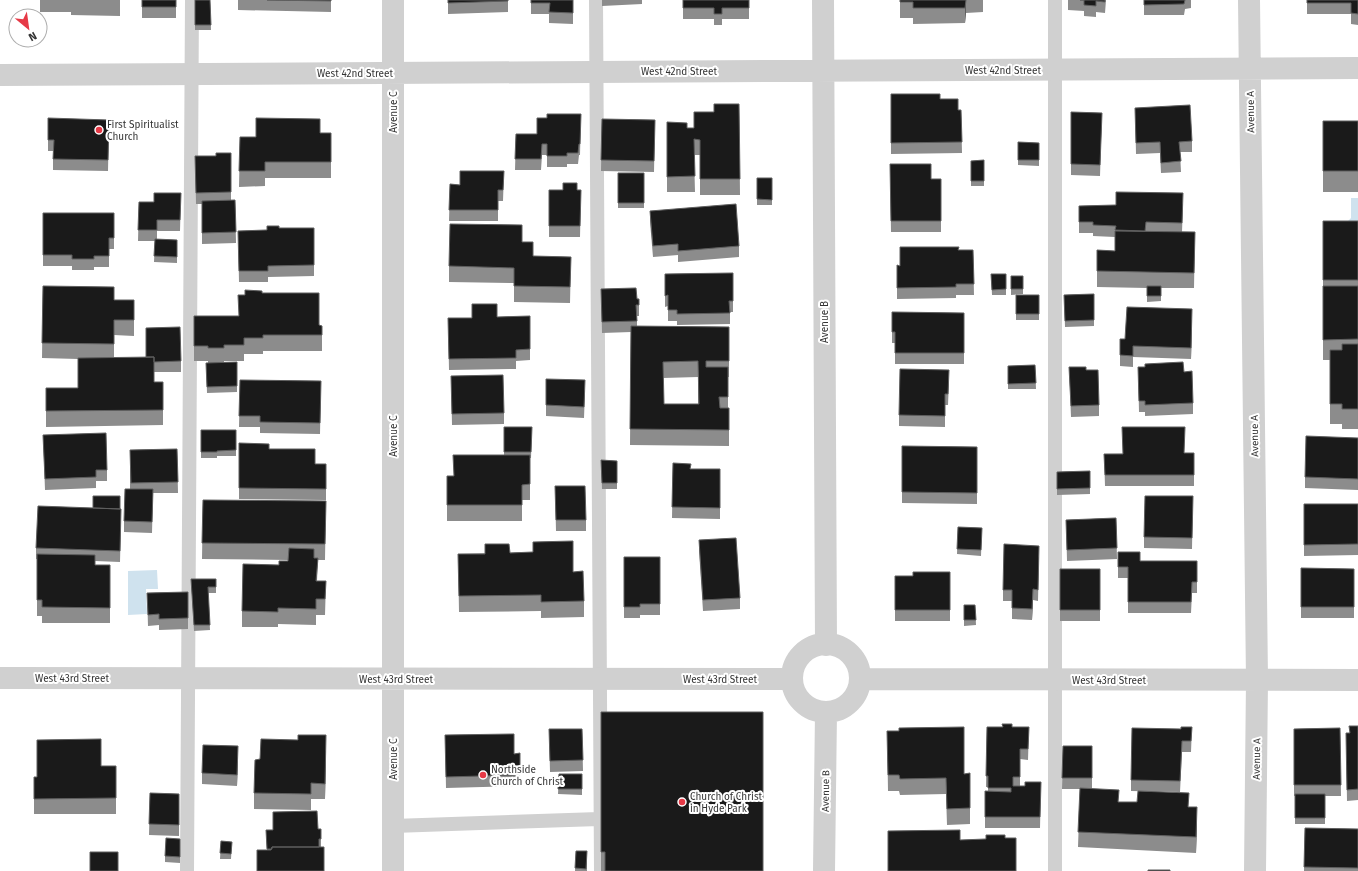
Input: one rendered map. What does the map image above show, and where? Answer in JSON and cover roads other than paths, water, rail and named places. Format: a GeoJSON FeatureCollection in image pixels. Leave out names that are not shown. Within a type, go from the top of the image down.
{"type":"FeatureCollection","features":[{"type":"Feature","properties":{"kind":"street","name":"Avenue C"},"geometry":{"type":"LineString","coordinates":[[393,0],[393,871]]}},
{"type":"Feature","properties":{"kind":"street","name":"Avenue B"},"geometry":{"type":"LineString","coordinates":[[823,0],[822,71],[826,645]]}},
{"type":"Feature","properties":{"kind":"street","name":"Avenue A"},"geometry":{"type":"LineString","coordinates":[[1249,0],[1257,680],[1255,871]]}},
{"type":"Feature","properties":{"kind":"street","name":"West 42nd Street"},"geometry":{"type":"LineString","coordinates":[[0,75],[1358,68]]}},
{"type":"Feature","properties":{"kind":"street"},"geometry":{"type":"LineString","coordinates":[[817,645],[826,645],[839,646],[848,652],[855,660],[860,679],[858,690],[846,705],[838,710],[826,712],[808,707],[800,700],[794,690],[792,679],[793,669],[798,658],[806,650],[817,645]]}},
{"type":"Feature","properties":{"kind":"street","name":"West 43rd Street"},"geometry":{"type":"LineString","coordinates":[[0,678],[792,679]]}},
{"type":"Feature","properties":{"kind":"street","name":"West 43rd Street"},"geometry":{"type":"LineString","coordinates":[[860,679],[1358,680]]}},
{"type":"Feature","properties":{"kind":"street","name":"Avenue B"},"geometry":{"type":"LineString","coordinates":[[824,871],[826,712]]}},
{"type":"Feature","properties":{"kind":"lane"},"geometry":{"type":"LineString","coordinates":[[188,871],[188,679],[193,74],[192,0]]}},
{"type":"Feature","properties":{"kind":"lane"},"geometry":{"type":"LineString","coordinates":[[596,0],[600,871]]}},
{"type":"Feature","properties":{"kind":"lane"},"geometry":{"type":"LineString","coordinates":[[1054,0],[1056,871]]}},
{"type":"Feature","properties":{"kind":"lane"},"geometry":{"type":"LineString","coordinates":[[393,826],[599,819]]}},
{"type":"Feature","properties":{"kind":"water"},"geometry":{"type":"Polygon","coordinates":[[[1351,198],[1358,198],[1358,231],[1340,229],[1351,218],[1351,198]]]}},
{"type":"Feature","properties":{"kind":"water"},"geometry":{"type":"Polygon","coordinates":[[[157,570],[158,589],[146,589],[147,614],[128,615],[128,571],[157,570]]]}},
{"type":"Feature","properties":{"kind":"place","name":"First Spiritualist Church"},"geometry":{"type":"Point","coordinates":[99,130]}},
{"type":"Feature","properties":{"kind":"place","name":"Northside Church of Christ"},"geometry":{"type":"Point","coordinates":[483,775]}},
{"type":"Feature","properties":{"kind":"place","name":"Church of Christ in Hyde Park"},"geometry":{"type":"Point","coordinates":[682,802]}}]}
